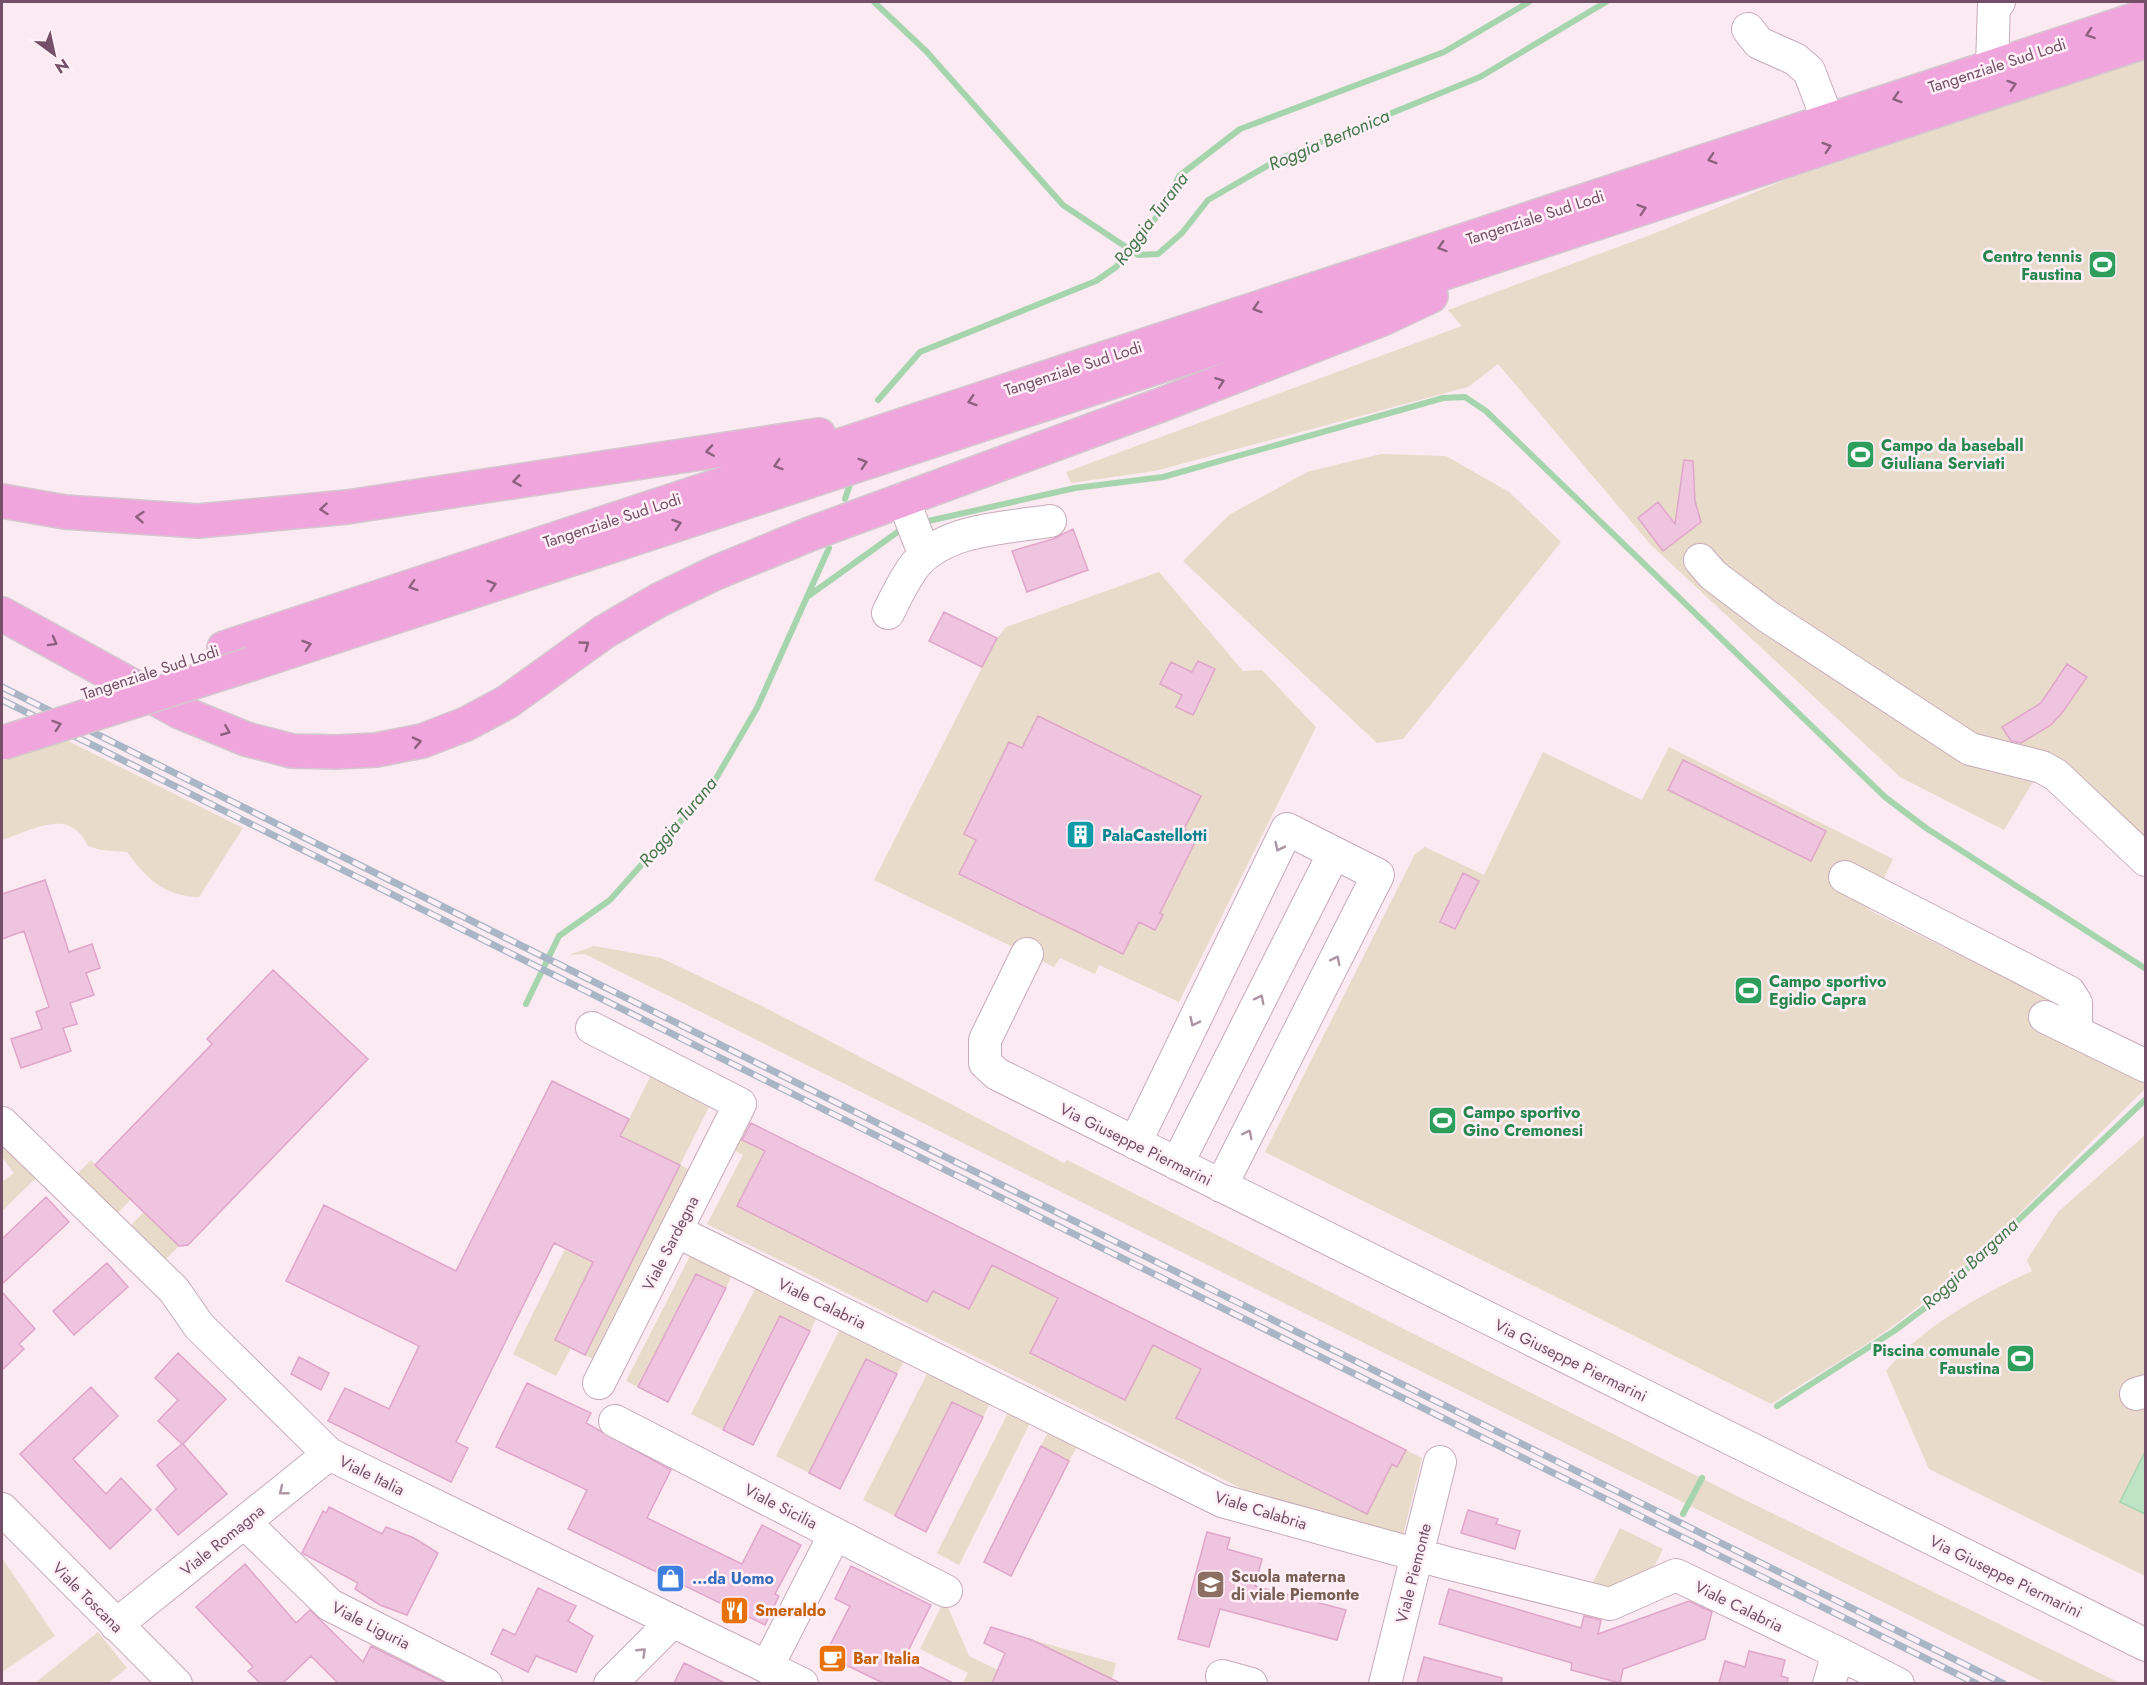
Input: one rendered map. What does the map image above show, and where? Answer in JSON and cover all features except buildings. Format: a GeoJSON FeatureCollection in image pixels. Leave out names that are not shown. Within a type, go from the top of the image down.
{"type":"FeatureCollection","features":[{"type":"Feature","properties":{"kind":"highway","name":"Tangenziale Sud Lodi"},"geometry":{"type":"LineString","coordinates":[[2,742],[238,656],[913,420],[2140,19]]}},
{"type":"Feature","properties":{"kind":"highway","name":"Tangenziale Sud Lodi"},"geometry":{"type":"LineString","coordinates":[[2,720],[238,656],[1586,226],[2140,19]]}},
{"type":"Feature","properties":{"kind":"highway"},"geometry":{"type":"LineString","coordinates":[[2,614],[180,712],[246,739],[292,751],[376,750],[422,741],[466,724],[507,702],[604,632],[659,600],[726,569],[903,499],[1166,403],[1382,319],[1586,226]]}},
{"type":"Feature","properties":{"kind":"highway"},"geometry":{"type":"LineString","coordinates":[[2,501],[65,512],[198,521],[244,517],[347,507],[913,420]]}},
{"type":"Feature","properties":{"kind":"street"},"geometry":{"type":"LineString","coordinates":[[1992,67],[1994,3],[1999,2]]}},
{"type":"Feature","properties":{"kind":"street"},"geometry":{"type":"LineString","coordinates":[[1748,29],[1759,43],[1795,59],[1809,71],[1828,121]]}},
{"type":"Feature","properties":{"kind":"street"},"geometry":{"type":"LineString","coordinates":[[903,499],[920,543],[929,552]]}},
{"type":"Feature","properties":{"kind":"street"},"geometry":{"type":"LineString","coordinates":[[888,613],[905,580],[929,552],[962,537],[1050,521]]}},
{"type":"Feature","properties":{"kind":"street"},"geometry":{"type":"LineString","coordinates":[[1700,560],[1713,575],[1767,616],[1970,749],[2042,767],[2056,775],[2145,860]]}},
{"type":"Feature","properties":{"kind":"street"},"geometry":{"type":"LineString","coordinates":[[1135,1143],[1287,830],[1378,875],[1221,1186]]}},
{"type":"Feature","properties":{"kind":"street"},"geometry":{"type":"LineString","coordinates":[[1177,1164],[1334,853]]}},
{"type":"Feature","properties":{"kind":"street"},"geometry":{"type":"LineString","coordinates":[[1845,877],[2069,992],[2076,1003],[2076,1032]]}},
{"type":"Feature","properties":{"kind":"street","name":"Via Giuseppe Piermarini"},"geometry":{"type":"LineString","coordinates":[[1028,954],[985,1040],[985,1063],[997,1074],[2145,1645]]}},
{"type":"Feature","properties":{"kind":"street"},"geometry":{"type":"LineString","coordinates":[[2044,1017],[2145,1066]]}},
{"type":"Feature","properties":{"kind":"street","name":"Viale Sardegna"},"geometry":{"type":"LineString","coordinates":[[592,1028],[740,1104],[599,1383]]}},
{"type":"Feature","properties":{"kind":"street","name":"Viale Italia"},"geometry":{"type":"LineString","coordinates":[[2,1123],[174,1290],[199,1326],[329,1454],[802,1683]]}},
{"type":"Feature","properties":{"kind":"street","name":"Viale Calabria"},"geometry":{"type":"LineString","coordinates":[[676,1231],[1222,1501],[1418,1555],[1610,1604],[1676,1575],[1898,1683]]}},
{"type":"Feature","properties":{"kind":"street","name":"Viale Sicilia"},"geometry":{"type":"LineString","coordinates":[[615,1421],[946,1591]]}},
{"type":"Feature","properties":{"kind":"street","name":"Viale Romagna"},"geometry":{"type":"LineString","coordinates":[[116,1626],[329,1454]]}},
{"type":"Feature","properties":{"kind":"street","name":"Viale Piemonte"},"geometry":{"type":"LineString","coordinates":[[1385,1683],[1440,1462]]}},
{"type":"Feature","properties":{"kind":"street","name":"Viale Toscana"},"geometry":{"type":"LineString","coordinates":[[2,1509],[116,1626],[176,1683]]}},
{"type":"Feature","properties":{"kind":"street","name":"Viale Liguria"},"geometry":{"type":"LineString","coordinates":[[244,1522],[330,1605],[486,1683]]}},
{"type":"Feature","properties":{"kind":"street"},"geometry":{"type":"LineString","coordinates":[[767,1667],[835,1534]]}},
{"type":"Feature","properties":{"kind":"street"},"geometry":{"type":"LineString","coordinates":[[610,1683],[673,1621]]}},
{"type":"Feature","properties":{"kind":"street"},"geometry":{"type":"LineString","coordinates":[[1829,1683],[1838,1653]]}},
{"type":"Feature","properties":{"kind":"shaded area","name":"Campo da baseball Giuliana Serviati"},"geometry":{"type":"Polygon","coordinates":[[[2145,59],[2145,841],[2051,752],[2004,830],[1900,777],[1651,545],[1498,364],[1468,387],[1155,471],[1071,483],[1066,472],[1462,326],[1448,310],[1653,234],[1792,177],[2145,59]]]}},
{"type":"Feature","properties":{"kind":"shaded area"},"geometry":{"type":"Polygon","coordinates":[[[1381,454],[1446,456],[1509,492],[1561,542],[1403,739],[1377,743],[1183,561],[1229,515],[1307,472],[1381,454]]]}},
{"type":"Feature","properties":{"kind":"shaded area"},"geometry":{"type":"Polygon","coordinates":[[[1159,572],[1243,671],[1262,670],[1316,727],[1179,1002],[1099,965],[1095,974],[1060,958],[1054,967],[874,880],[997,638],[1006,627],[1159,572]]]}},
{"type":"Feature","properties":{"kind":"shaded area"},"geometry":{"type":"Polygon","coordinates":[[[64,739],[243,828],[199,897],[187,896],[166,889],[149,878],[127,852],[101,850],[88,846],[80,834],[71,827],[61,824],[38,827],[2,840],[2,760],[64,739]]]}},
{"type":"Feature","properties":{"kind":"shaded area"},"geometry":{"type":"Polygon","coordinates":[[[1669,747],[1893,859],[1869,910],[2053,1002],[2045,1017],[2145,1079],[2145,1089],[2006,1227],[1949,1280],[1902,1320],[1771,1404],[1265,1152],[1415,854],[1425,847],[1484,875],[1543,752],[1642,800],[1669,747]]]}},
{"type":"Feature","properties":{"kind":"shaded area"},"geometry":{"type":"Polygon","coordinates":[[[594,946],[661,958],[764,1007],[1064,1163],[1067,1160],[1743,1499],[2120,1683],[2045,1683],[585,954],[569,955],[594,946]]]}},
{"type":"Feature","properties":{"kind":"shaded area"},"geometry":{"type":"Polygon","coordinates":[[[654,1069],[713,1099],[680,1165],[692,1171],[596,1361],[585,1355],[680,1166],[649,1150],[555,1340],[571,1348],[556,1376],[513,1354],[654,1069]]]}},
{"type":"Feature","properties":{"kind":"shaded area","name":"Piscina comunale Faustina"},"geometry":{"type":"Polygon","coordinates":[[[2145,1135],[2145,1576],[1929,1469],[1886,1371],[1917,1339],[1953,1313],[2032,1271],[2027,1260],[2058,1212],[2145,1135]]]}},
{"type":"Feature","properties":{"kind":"shaded area"},"geometry":{"type":"Polygon","coordinates":[[[740,1138],[1397,1467],[1406,1450],[1422,1458],[1403,1535],[1263,1499],[707,1224],[743,1155],[730,1148],[740,1138]]]}},
{"type":"Feature","properties":{"kind":"shaded area"},"geometry":{"type":"Polygon","coordinates":[[[2,1144],[37,1177],[2,1211],[2,1182],[14,1173],[2,1157],[2,1144]]]}},
{"type":"Feature","properties":{"kind":"shaded area"},"geometry":{"type":"Polygon","coordinates":[[[91,1160],[131,1199],[116,1215],[76,1175],[91,1160]]]}},
{"type":"Feature","properties":{"kind":"shaded area"},"geometry":{"type":"Polygon","coordinates":[[[144,1212],[179,1246],[164,1261],[129,1227],[144,1212]]]}},
{"type":"Feature","properties":{"kind":"shaded area"},"geometry":{"type":"Polygon","coordinates":[[[691,1254],[732,1275],[726,1288],[696,1274],[638,1387],[626,1381],[691,1254]]]}},
{"type":"Feature","properties":{"kind":"shaded area"},"geometry":{"type":"Polygon","coordinates":[[[756,1287],[817,1317],[810,1331],[780,1316],[723,1430],[691,1414],[756,1287]]]}},
{"type":"Feature","properties":{"kind":"shaded area"},"geometry":{"type":"Polygon","coordinates":[[[840,1329],[904,1361],[897,1374],[866,1359],[809,1473],[776,1456],[840,1329]]]}},
{"type":"Feature","properties":{"kind":"shaded area"},"geometry":{"type":"Polygon","coordinates":[[[928,1372],[990,1403],[983,1417],[952,1402],[895,1516],[863,1500],[928,1372]]]}},
{"type":"Feature","properties":{"kind":"shaded area"},"geometry":{"type":"Polygon","coordinates":[[[1008,1413],[1030,1423],[959,1565],[937,1553],[1008,1413]]]}},
{"type":"Feature","properties":{"kind":"shaded area"},"geometry":{"type":"Polygon","coordinates":[[[1048,1432],[1077,1447],[1069,1461],[1041,1446],[1048,1432]]]}},
{"type":"Feature","properties":{"kind":"shaded area"},"geometry":{"type":"Polygon","coordinates":[[[2145,1452],[2145,1514],[2120,1502],[2145,1452]]]}},
{"type":"Feature","properties":{"kind":"shaded area"},"geometry":{"type":"Polygon","coordinates":[[[1620,1528],[1663,1549],[1652,1571],[1607,1592],[1590,1588],[1620,1528]]]}},
{"type":"Feature","properties":{"kind":"shaded area"},"geometry":{"type":"Polygon","coordinates":[[[2,1558],[55,1636],[2,1672],[2,1558]]]}},
{"type":"Feature","properties":{"kind":"shaded area"},"geometry":{"type":"Polygon","coordinates":[[[943,1603],[947,1605],[969,1656],[998,1670],[992,1683],[963,1683],[968,1673],[920,1649],[943,1603]]]}},
{"type":"Feature","properties":{"kind":"shaded area"},"geometry":{"type":"Polygon","coordinates":[[[98,1632],[127,1668],[108,1683],[35,1683],[98,1632]]]}},
{"type":"Feature","properties":{"kind":"shaded area"},"geometry":{"type":"Polygon","coordinates":[[[1032,1640],[1116,1663],[1112,1679],[1032,1640]]]}},
{"type":"Feature","properties":{"kind":"waterway","name":"Roggia Bertonica"},"geometry":{"type":"LineString","coordinates":[[874,2],[926,51],[1063,205],[1138,255],[1158,254],[1182,233],[1208,200],[1279,159],[1480,77],[1606,2]]}},
{"type":"Feature","properties":{"kind":"waterway","name":"Roggia Turana"},"geometry":{"type":"LineString","coordinates":[[878,400],[920,352],[1096,281],[1116,267],[1163,208],[1179,176],[1240,129],[1444,52],[1529,2]]}},
{"type":"Feature","properties":{"kind":"waterway"},"geometry":{"type":"LineString","coordinates":[[924,522],[1075,488],[1163,477],[1443,398],[1465,397],[1486,411],[1885,797],[1926,828],[2146,969]]}},
{"type":"Feature","properties":{"kind":"waterway","name":"Roggia Turana"},"geometry":{"type":"LineString","coordinates":[[845,499],[851,481]]}},
{"type":"Feature","properties":{"kind":"waterway"},"geometry":{"type":"LineString","coordinates":[[807,597],[899,531]]}},
{"type":"Feature","properties":{"kind":"waterway","name":"Roggia Turana"},"geometry":{"type":"LineString","coordinates":[[526,1004],[559,936],[610,900],[711,787],[757,708],[829,548]]}},
{"type":"Feature","properties":{"kind":"waterway","name":"Roggia Bargana"},"geometry":{"type":"LineString","coordinates":[[1777,1406],[1894,1331],[1930,1304],[2146,1099]]}},
{"type":"Feature","properties":{"kind":"waterway","name":"Roggia Bargana"},"geometry":{"type":"LineString","coordinates":[[1683,1514],[1702,1478]]}},
{"type":"Feature","properties":{"kind":"railway"},"geometry":{"type":"LineString","coordinates":[[2,687],[2004,1684]]}},
{"type":"Feature","properties":{"kind":"railway"},"geometry":{"type":"LineString","coordinates":[[2,700],[1977,1684]]}},
{"type":"Feature","properties":{"kind":"place","name":"Centro tennis Faustina"},"geometry":{"type":"Point","coordinates":[2103,265]}},
{"type":"Feature","properties":{"kind":"place","name":"Campo da baseball Giuliana Serviati"},"geometry":{"type":"Point","coordinates":[1860,454]}},
{"type":"Feature","properties":{"kind":"place","name":"PalaCastellotti"},"geometry":{"type":"Point","coordinates":[1081,835]}},
{"type":"Feature","properties":{"kind":"place","name":"Campo sportivo Egidio Capra"},"geometry":{"type":"Point","coordinates":[1748,990]}},
{"type":"Feature","properties":{"kind":"place","name":"Campo sportivo Gino Cremonesi"},"geometry":{"type":"Point","coordinates":[1442,1121]}},
{"type":"Feature","properties":{"kind":"place","name":"Piscina comunale Faustina"},"geometry":{"type":"Point","coordinates":[2021,1359]}},
{"type":"Feature","properties":{"kind":"place","name":"...da Uomo"},"geometry":{"type":"Point","coordinates":[671,1578]}},
{"type":"Feature","properties":{"kind":"place","name":"Scuola materna di viale Piemonte"},"geometry":{"type":"Point","coordinates":[1210,1585]}},
{"type":"Feature","properties":{"kind":"place","name":"Smeraldo"},"geometry":{"type":"Point","coordinates":[734,1610]}},
{"type":"Feature","properties":{"kind":"place","name":"Bar Italia"},"geometry":{"type":"Point","coordinates":[832,1658]}}]}
